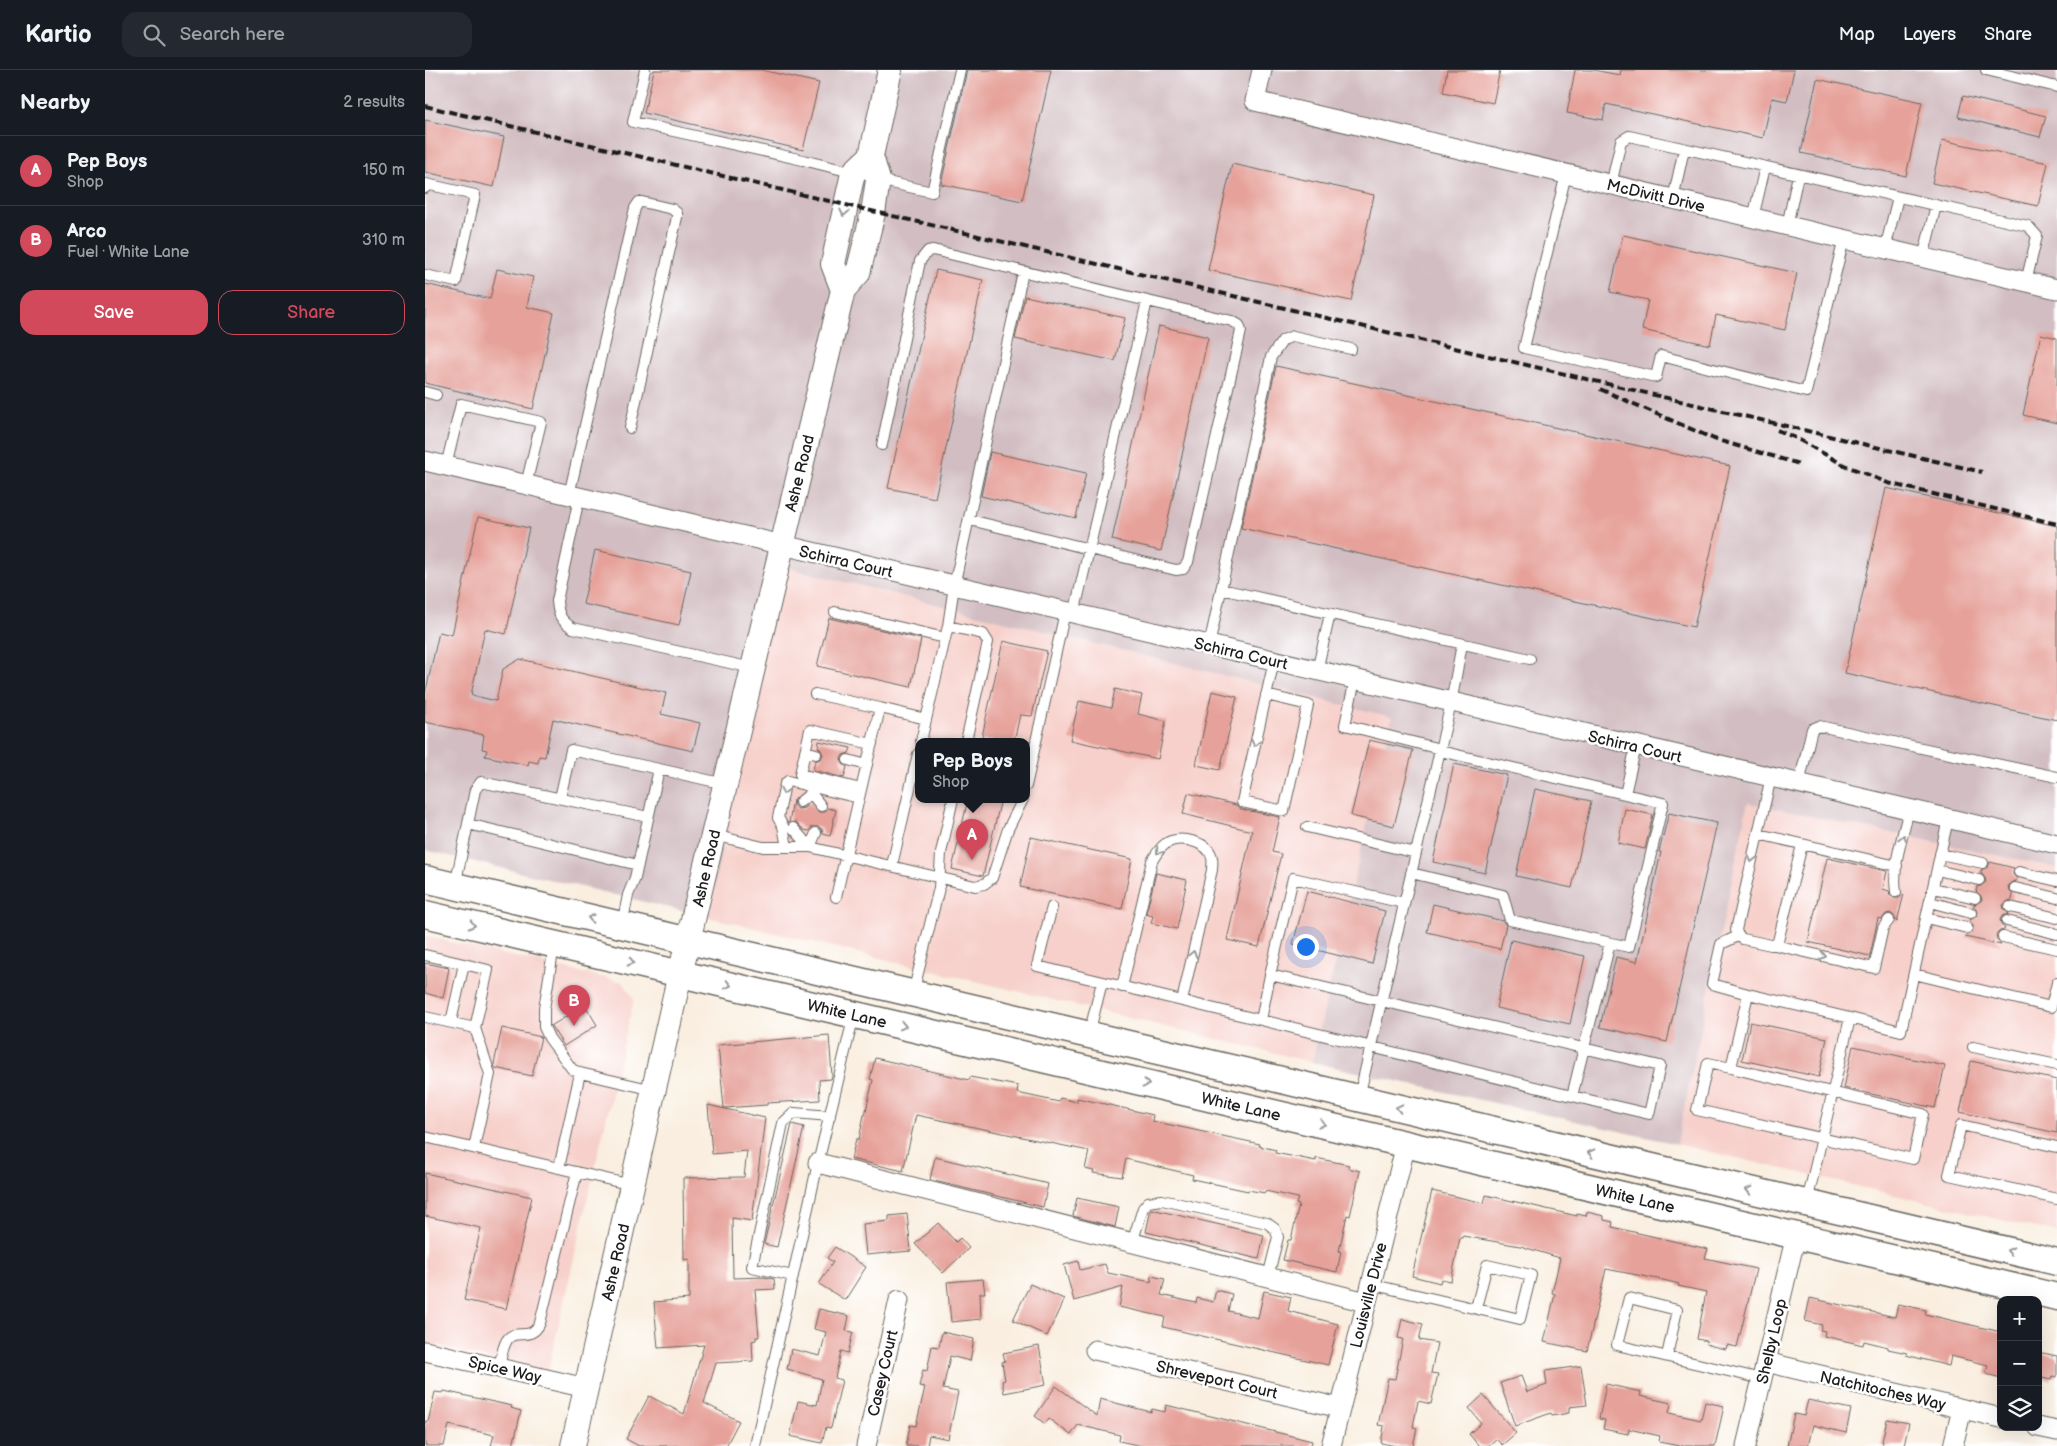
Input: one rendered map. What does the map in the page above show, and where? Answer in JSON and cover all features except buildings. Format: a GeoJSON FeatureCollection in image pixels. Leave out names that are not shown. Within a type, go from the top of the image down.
{"type":"FeatureCollection","features":[{"type":"Feature","properties":{"kind":"main road","name":"White Lane"},"geometry":{"type":"LineString","coordinates":[[425,879],[2057,1262]]}},
{"type":"Feature","properties":{"kind":"main road"},"geometry":{"type":"LineString","coordinates":[[425,884],[455,886]]}},
{"type":"Feature","properties":{"kind":"main road","name":"White Lane"},"geometry":{"type":"LineString","coordinates":[[425,914],[2057,1297]]}},
{"type":"Feature","properties":{"kind":"main road"},"geometry":{"type":"LineString","coordinates":[[1033,1057],[1155,1066],[1166,1062],[1171,1054]]}},
{"type":"Feature","properties":{"kind":"main road"},"geometry":{"type":"LineString","coordinates":[[1237,1104],[1339,1104],[1353,1097]]}},
{"type":"Feature","properties":{"kind":"main road"},"geometry":{"type":"LineString","coordinates":[[1405,1144],[1418,1130],[1431,1128],[1545,1142]]}},
{"type":"Feature","properties":{"kind":"main road"},"geometry":{"type":"LineString","coordinates":[[1678,1208],[1778,1211],[1805,1203]]}},
{"type":"Feature","properties":{"kind":"main road"},"geometry":{"type":"LineString","coordinates":[[1796,1235],[1813,1225],[1827,1222],[1941,1235]]}},
{"type":"Feature","properties":{"kind":"main road"},"geometry":{"type":"LineString","coordinates":[[2029,1290],[2057,1292]]}},
{"type":"Feature","properties":{"kind":"street","name":"Ashe Road"},"geometry":{"type":"LineString","coordinates":[[573,1446],[680,974],[843,290],[858,273],[873,213],[878,180],[871,156],[890,70]]}},
{"type":"Feature","properties":{"kind":"street","name":"McDivitt Drive"},"geometry":{"type":"LineString","coordinates":[[1262,70],[1255,101],[2057,289]]}},
{"type":"Feature","properties":{"kind":"street"},"geometry":{"type":"LineString","coordinates":[[843,290],[833,264],[853,173],[871,156]]}},
{"type":"Feature","properties":{"kind":"street","name":"Schirra Court"},"geometry":{"type":"LineString","coordinates":[[425,461],[2057,844]]}},
{"type":"Feature","properties":{"kind":"street","name":"Louisville Drive"},"geometry":{"type":"LineString","coordinates":[[1331,1446],[1405,1144]]}},
{"type":"Feature","properties":{"kind":"street"},"geometry":{"type":"LineString","coordinates":[[818,1162],[1366,1302]]}},
{"type":"Feature","properties":{"kind":"street","name":"Shelby Loop"},"geometry":{"type":"LineString","coordinates":[[1746,1446],[1796,1235]]}},
{"type":"Feature","properties":{"kind":"street","name":"Casey Court"},"geometry":{"type":"LineString","coordinates":[[866,1446],[899,1300]]}},
{"type":"Feature","properties":{"kind":"street","name":"Shreveport Court"},"geometry":{"type":"LineString","coordinates":[[1095,1350],[1340,1408]]}},
{"type":"Feature","properties":{"kind":"street","name":"Spice Way"},"geometry":{"type":"LineString","coordinates":[[425,1351],[586,1388]]}},
{"type":"Feature","properties":{"kind":"street","name":"Natchitoches Way"},"geometry":{"type":"LineString","coordinates":[[1764,1370],[1962,1408],[1997,1417]]}},
{"type":"Feature","properties":{"kind":"street"},"geometry":{"type":"LineString","coordinates":[[1953,1446],[1962,1408]]}},
{"type":"Feature","properties":{"kind":"street"},"geometry":{"type":"LineString","coordinates":[[2042,1428],[2057,1431]]}},
{"type":"Feature","properties":{"kind":"lane"},"geometry":{"type":"LineString","coordinates":[[645,70],[633,122],[803,160],[932,192],[959,70]]}},
{"type":"Feature","properties":{"kind":"lane"},"geometry":{"type":"LineString","coordinates":[[1986,70],[2057,87]]}},
{"type":"Feature","properties":{"kind":"lane"},"geometry":{"type":"LineString","coordinates":[[1611,185],[1621,141],[1629,136],[2028,226],[2037,236],[2026,282]]}},
{"type":"Feature","properties":{"kind":"lane"},"geometry":{"type":"LineString","coordinates":[[1673,199],[1684,149]]}},
{"type":"Feature","properties":{"kind":"lane"},"geometry":{"type":"LineString","coordinates":[[1753,218],[1765,167]]}},
{"type":"Feature","properties":{"kind":"lane"},"geometry":{"type":"LineString","coordinates":[[1566,174],[1524,348],[1656,377],[1661,356],[1807,392],[1844,239]]}},
{"type":"Feature","properties":{"kind":"lane"},"geometry":{"type":"LineString","coordinates":[[1787,226],[1798,174]]}},
{"type":"Feature","properties":{"kind":"lane"},"geometry":{"type":"LineString","coordinates":[[425,188],[426,184],[475,195],[455,282],[425,275]]}},
{"type":"Feature","properties":{"kind":"lane"},"geometry":{"type":"LineString","coordinates":[[1885,249],[1898,197]]}},
{"type":"Feature","properties":{"kind":"lane"},"geometry":{"type":"LineString","coordinates":[[630,428],[677,217],[677,213],[672,209],[642,202],[639,202],[635,208],[574,496],[557,601],[558,613],[564,622],[573,628],[752,668]]}},
{"type":"Feature","properties":{"kind":"lane"},"geometry":{"type":"LineString","coordinates":[[1923,258],[1936,205]]}},
{"type":"Feature","properties":{"kind":"lane"},"geometry":{"type":"LineString","coordinates":[[882,445],[920,261],[928,251],[933,250],[1237,322],[1241,328],[1186,566],[1180,570],[969,520]]}},
{"type":"Feature","properties":{"kind":"lane"},"geometry":{"type":"LineString","coordinates":[[922,738],[948,626],[954,586],[1023,272]]}},
{"type":"Feature","properties":{"kind":"lane"},"geometry":{"type":"LineString","coordinates":[[1030,770],[1069,613],[1089,549],[1147,302]]}},
{"type":"Feature","properties":{"kind":"lane"},"geometry":{"type":"LineString","coordinates":[[1209,646],[1267,369],[1275,350],[1283,340],[1293,336],[1351,349]]}},
{"type":"Feature","properties":{"kind":"lane"},"geometry":{"type":"LineString","coordinates":[[425,392],[436,395]]}},
{"type":"Feature","properties":{"kind":"lane"},"geometry":{"type":"LineString","coordinates":[[446,466],[461,404],[541,422],[527,485]]}},
{"type":"Feature","properties":{"kind":"lane"},"geometry":{"type":"LineString","coordinates":[[1221,589],[1530,659]]}},
{"type":"Feature","properties":{"kind":"lane"},"geometry":{"type":"LineString","coordinates":[[835,612],[945,638]]}},
{"type":"Feature","properties":{"kind":"lane"},"geometry":{"type":"LineString","coordinates":[[1317,671],[1329,614]]}},
{"type":"Feature","properties":{"kind":"lane"},"geometry":{"type":"LineString","coordinates":[[948,626],[983,634],[988,642],[967,738]]}},
{"type":"Feature","properties":{"kind":"lane"},"geometry":{"type":"LineString","coordinates":[[1353,1097],[1371,1047],[1451,702],[1462,644]]}},
{"type":"Feature","properties":{"kind":"lane"},"geometry":{"type":"LineString","coordinates":[[1266,695],[1308,706],[1284,812],[1242,802],[1266,695],[1274,661]]}},
{"type":"Feature","properties":{"kind":"lane"},"geometry":{"type":"LineString","coordinates":[[1355,680],[1345,725],[1440,750],[1663,803],[1629,947],[1510,920],[1503,895],[1411,873]]}},
{"type":"Feature","properties":{"kind":"lane"},"geometry":{"type":"LineString","coordinates":[[815,694],[927,719]]}},
{"type":"Feature","properties":{"kind":"lane"},"geometry":{"type":"LineString","coordinates":[[836,898],[880,708]]}},
{"type":"Feature","properties":{"kind":"lane"},"geometry":{"type":"LineString","coordinates":[[1799,784],[1812,730],[1819,726],[2057,777]]}},
{"type":"Feature","properties":{"kind":"lane"},"geometry":{"type":"LineString","coordinates":[[860,794],[800,774],[810,730],[872,744]]}},
{"type":"Feature","properties":{"kind":"lane"},"geometry":{"type":"LineString","coordinates":[[1625,794],[1636,746]]}},
{"type":"Feature","properties":{"kind":"lane"},"geometry":{"type":"LineString","coordinates":[[560,798],[571,750],[725,784]]}},
{"type":"Feature","properties":{"kind":"lane"},"geometry":{"type":"LineString","coordinates":[[805,751],[816,754]]}},
{"type":"Feature","properties":{"kind":"lane"},"geometry":{"type":"LineString","coordinates":[[848,760],[867,765]]}},
{"type":"Feature","properties":{"kind":"lane"},"geometry":{"type":"LineString","coordinates":[[892,865],[915,767]]}},
{"type":"Feature","properties":{"kind":"lane"},"geometry":{"type":"LineString","coordinates":[[622,926],[659,770]]}},
{"type":"Feature","properties":{"kind":"lane"},"geometry":{"type":"LineString","coordinates":[[1771,777],[1736,930],[1738,936],[1743,939],[1874,968],[1885,922]]}},
{"type":"Feature","properties":{"kind":"lane"},"geometry":{"type":"LineString","coordinates":[[787,847],[783,826],[778,818],[785,784],[788,781],[821,806]]}},
{"type":"Feature","properties":{"kind":"lane"},"geometry":{"type":"LineString","coordinates":[[455,886],[475,790],[481,782],[648,817]]}},
{"type":"Feature","properties":{"kind":"lane"},"geometry":{"type":"LineString","coordinates":[[808,796],[860,794]]}},
{"type":"Feature","properties":{"kind":"lane"},"geometry":{"type":"LineString","coordinates":[[912,994],[939,888],[938,876],[941,853],[952,803]]}},
{"type":"Feature","properties":{"kind":"lane"},"geometry":{"type":"LineString","coordinates":[[714,835],[763,846],[810,847],[975,886],[984,884],[992,878],[1008,829],[1021,803]]}},
{"type":"Feature","properties":{"kind":"lane"},"geometry":{"type":"LineString","coordinates":[[1892,891],[1909,809]]}},
{"type":"Feature","properties":{"kind":"lane"},"geometry":{"type":"LineString","coordinates":[[1738,936],[1721,944],[1712,984],[1901,1031],[1948,819]]}},
{"type":"Feature","properties":{"kind":"lane"},"geometry":{"type":"LineString","coordinates":[[467,824],[638,865]]}},
{"type":"Feature","properties":{"kind":"lane"},"geometry":{"type":"LineString","coordinates":[[1307,827],[1416,853]]}},
{"type":"Feature","properties":{"kind":"lane"},"geometry":{"type":"LineString","coordinates":[[798,829],[810,847]]}},
{"type":"Feature","properties":{"kind":"lane"},"geometry":{"type":"LineString","coordinates":[[810,847],[816,833]]}},
{"type":"Feature","properties":{"kind":"lane"},"geometry":{"type":"LineString","coordinates":[[1758,834],[1897,866]]}},
{"type":"Feature","properties":{"kind":"lane"},"geometry":{"type":"LineString","coordinates":[[1122,987],[1152,861],[1161,847],[1171,841],[1193,841],[1207,849],[1212,857],[1212,870],[1182,1001]]}},
{"type":"Feature","properties":{"kind":"lane"},"geometry":{"type":"LineString","coordinates":[[1775,945],[1778,941],[1802,845]]}},
{"type":"Feature","properties":{"kind":"lane"},"geometry":{"type":"LineString","coordinates":[[1940,854],[1983,863]]}},
{"type":"Feature","properties":{"kind":"lane"},"geometry":{"type":"LineString","coordinates":[[1937,870],[1979,880]]}},
{"type":"Feature","properties":{"kind":"lane"},"geometry":{"type":"LineString","coordinates":[[2019,872],[2057,880]]}},
{"type":"Feature","properties":{"kind":"lane"},"geometry":{"type":"LineString","coordinates":[[1261,1020],[1293,878],[1405,903]]}},
{"type":"Feature","properties":{"kind":"lane"},"geometry":{"type":"LineString","coordinates":[[1933,888],[1975,898]]}},
{"type":"Feature","properties":{"kind":"lane"},"geometry":{"type":"LineString","coordinates":[[2015,888],[2057,898]]}},
{"type":"Feature","properties":{"kind":"lane"},"geometry":{"type":"LineString","coordinates":[[1930,902],[1971,913]]}},
{"type":"Feature","properties":{"kind":"lane"},"geometry":{"type":"LineString","coordinates":[[1052,907],[1037,966],[1649,1114],[1660,1066],[1270,975]]}},
{"type":"Feature","properties":{"kind":"lane"},"geometry":{"type":"LineString","coordinates":[[2010,907],[2057,918]]}},
{"type":"Feature","properties":{"kind":"lane"},"geometry":{"type":"LineString","coordinates":[[1926,918],[1967,928]]}},
{"type":"Feature","properties":{"kind":"lane"},"geometry":{"type":"LineString","coordinates":[[2007,921],[2057,934]]}},
{"type":"Feature","properties":{"kind":"lane"},"geometry":{"type":"LineString","coordinates":[[2003,937],[2057,949]]}},
{"type":"Feature","properties":{"kind":"lane"},"geometry":{"type":"LineString","coordinates":[[1572,1096],[1609,943]]}},
{"type":"Feature","properties":{"kind":"lane"},"geometry":{"type":"LineString","coordinates":[[554,944],[544,1009],[545,1027],[549,1038],[571,1069],[580,1073],[654,1090]]}},
{"type":"Feature","properties":{"kind":"lane"},"geometry":{"type":"LineString","coordinates":[[425,955],[488,970],[475,1028],[490,1074],[474,1148]]}},
{"type":"Feature","properties":{"kind":"lane"},"geometry":{"type":"LineString","coordinates":[[451,1022],[464,964]]}},
{"type":"Feature","properties":{"kind":"lane"},"geometry":{"type":"LineString","coordinates":[[1914,974],[2051,1007],[2057,983]]}},
{"type":"Feature","properties":{"kind":"lane"},"geometry":{"type":"LineString","coordinates":[[1089,1035],[1102,982]]}},
{"type":"Feature","properties":{"kind":"lane"},"geometry":{"type":"LineString","coordinates":[[1731,1068],[1748,994]]}},
{"type":"Feature","properties":{"kind":"lane"},"geometry":{"type":"LineString","coordinates":[[755,1446],[818,1162],[854,1014]]}},
{"type":"Feature","properties":{"kind":"lane"},"geometry":{"type":"LineString","coordinates":[[425,1017],[475,1028]]}},
{"type":"Feature","properties":{"kind":"lane"},"geometry":{"type":"LineString","coordinates":[[1805,1203],[1850,1018]]}},
{"type":"Feature","properties":{"kind":"lane"},"geometry":{"type":"LineString","coordinates":[[1973,1047],[2057,1065]]}},
{"type":"Feature","properties":{"kind":"lane"},"geometry":{"type":"LineString","coordinates":[[1708,1063],[1731,1068],[1923,1114],[1913,1159],[1697,1110],[1708,1063]]}},
{"type":"Feature","properties":{"kind":"lane"},"geometry":{"type":"LineString","coordinates":[[559,1168],[580,1073]]}},
{"type":"Feature","properties":{"kind":"lane"},"geometry":{"type":"LineString","coordinates":[[793,1276],[752,1267],[783,1123],[794,1113],[829,1116]]}},
{"type":"Feature","properties":{"kind":"lane"},"geometry":{"type":"LineString","coordinates":[[2057,1147],[1961,1125],[1949,1175],[2057,1199]]}},
{"type":"Feature","properties":{"kind":"lane"},"geometry":{"type":"LineString","coordinates":[[425,1137],[632,1185]]}},
{"type":"Feature","properties":{"kind":"lane"},"geometry":{"type":"LineString","coordinates":[[499,1368],[507,1338],[514,1334],[530,1334],[536,1331],[540,1323],[577,1172]]}},
{"type":"Feature","properties":{"kind":"lane"},"geometry":{"type":"LineString","coordinates":[[1133,1243],[1143,1208],[1148,1202],[1162,1200],[1267,1223],[1275,1229],[1277,1237],[1267,1277]]}},
{"type":"Feature","properties":{"kind":"lane"},"geometry":{"type":"LineString","coordinates":[[1371,1284],[1520,1319],[1531,1275],[1487,1265],[1476,1308]]}},
{"type":"Feature","properties":{"kind":"lane"},"geometry":{"type":"LineString","coordinates":[[1667,1356],[1677,1310],[1629,1298],[1617,1345],[1667,1356],[1764,1370]]}},
{"type":"Feature","properties":{"kind":"shaded area"},"geometry":{"type":"Polygon","coordinates":[[[425,70],[2057,70],[2057,868],[1748,803],[1677,1144],[1312,1062],[1392,717],[780,566],[708,917],[425,850],[425,70]]]}},
{"type":"Feature","properties":{"kind":"shaded area"},"geometry":{"type":"Polygon","coordinates":[[[779,566],[1393,717],[1312,1062],[708,917],[779,566]]]}},
{"type":"Feature","properties":{"kind":"shaded area"},"geometry":{"type":"Polygon","coordinates":[[[1748,803],[2057,868],[2057,1233],[1677,1144],[1748,803]]]}},
{"type":"Feature","properties":{"kind":"shaded area"},"geometry":{"type":"Polygon","coordinates":[[[425,936],[623,982],[634,999],[547,1375],[425,1342],[425,936]]]}},
{"type":"Feature","properties":{"kind":"railway"},"geometry":{"type":"LineString","coordinates":[[425,106],[1982,472]]}},
{"type":"Feature","properties":{"kind":"railway"},"geometry":{"type":"LineString","coordinates":[[1600,389],[1714,439],[1799,464]]}},
{"type":"Feature","properties":{"kind":"railway"},"geometry":{"type":"LineString","coordinates":[[1777,430],[1796,438],[1844,465],[1888,483],[2057,524]]}},
{"type":"Feature","properties":{"kind":"place","name":"Pep Boys"},"geometry":{"type":"Point","coordinates":[972,860]}},
{"type":"Feature","properties":{"kind":"place","name":"Arco"},"geometry":{"type":"Point","coordinates":[574,1026]}}]}
